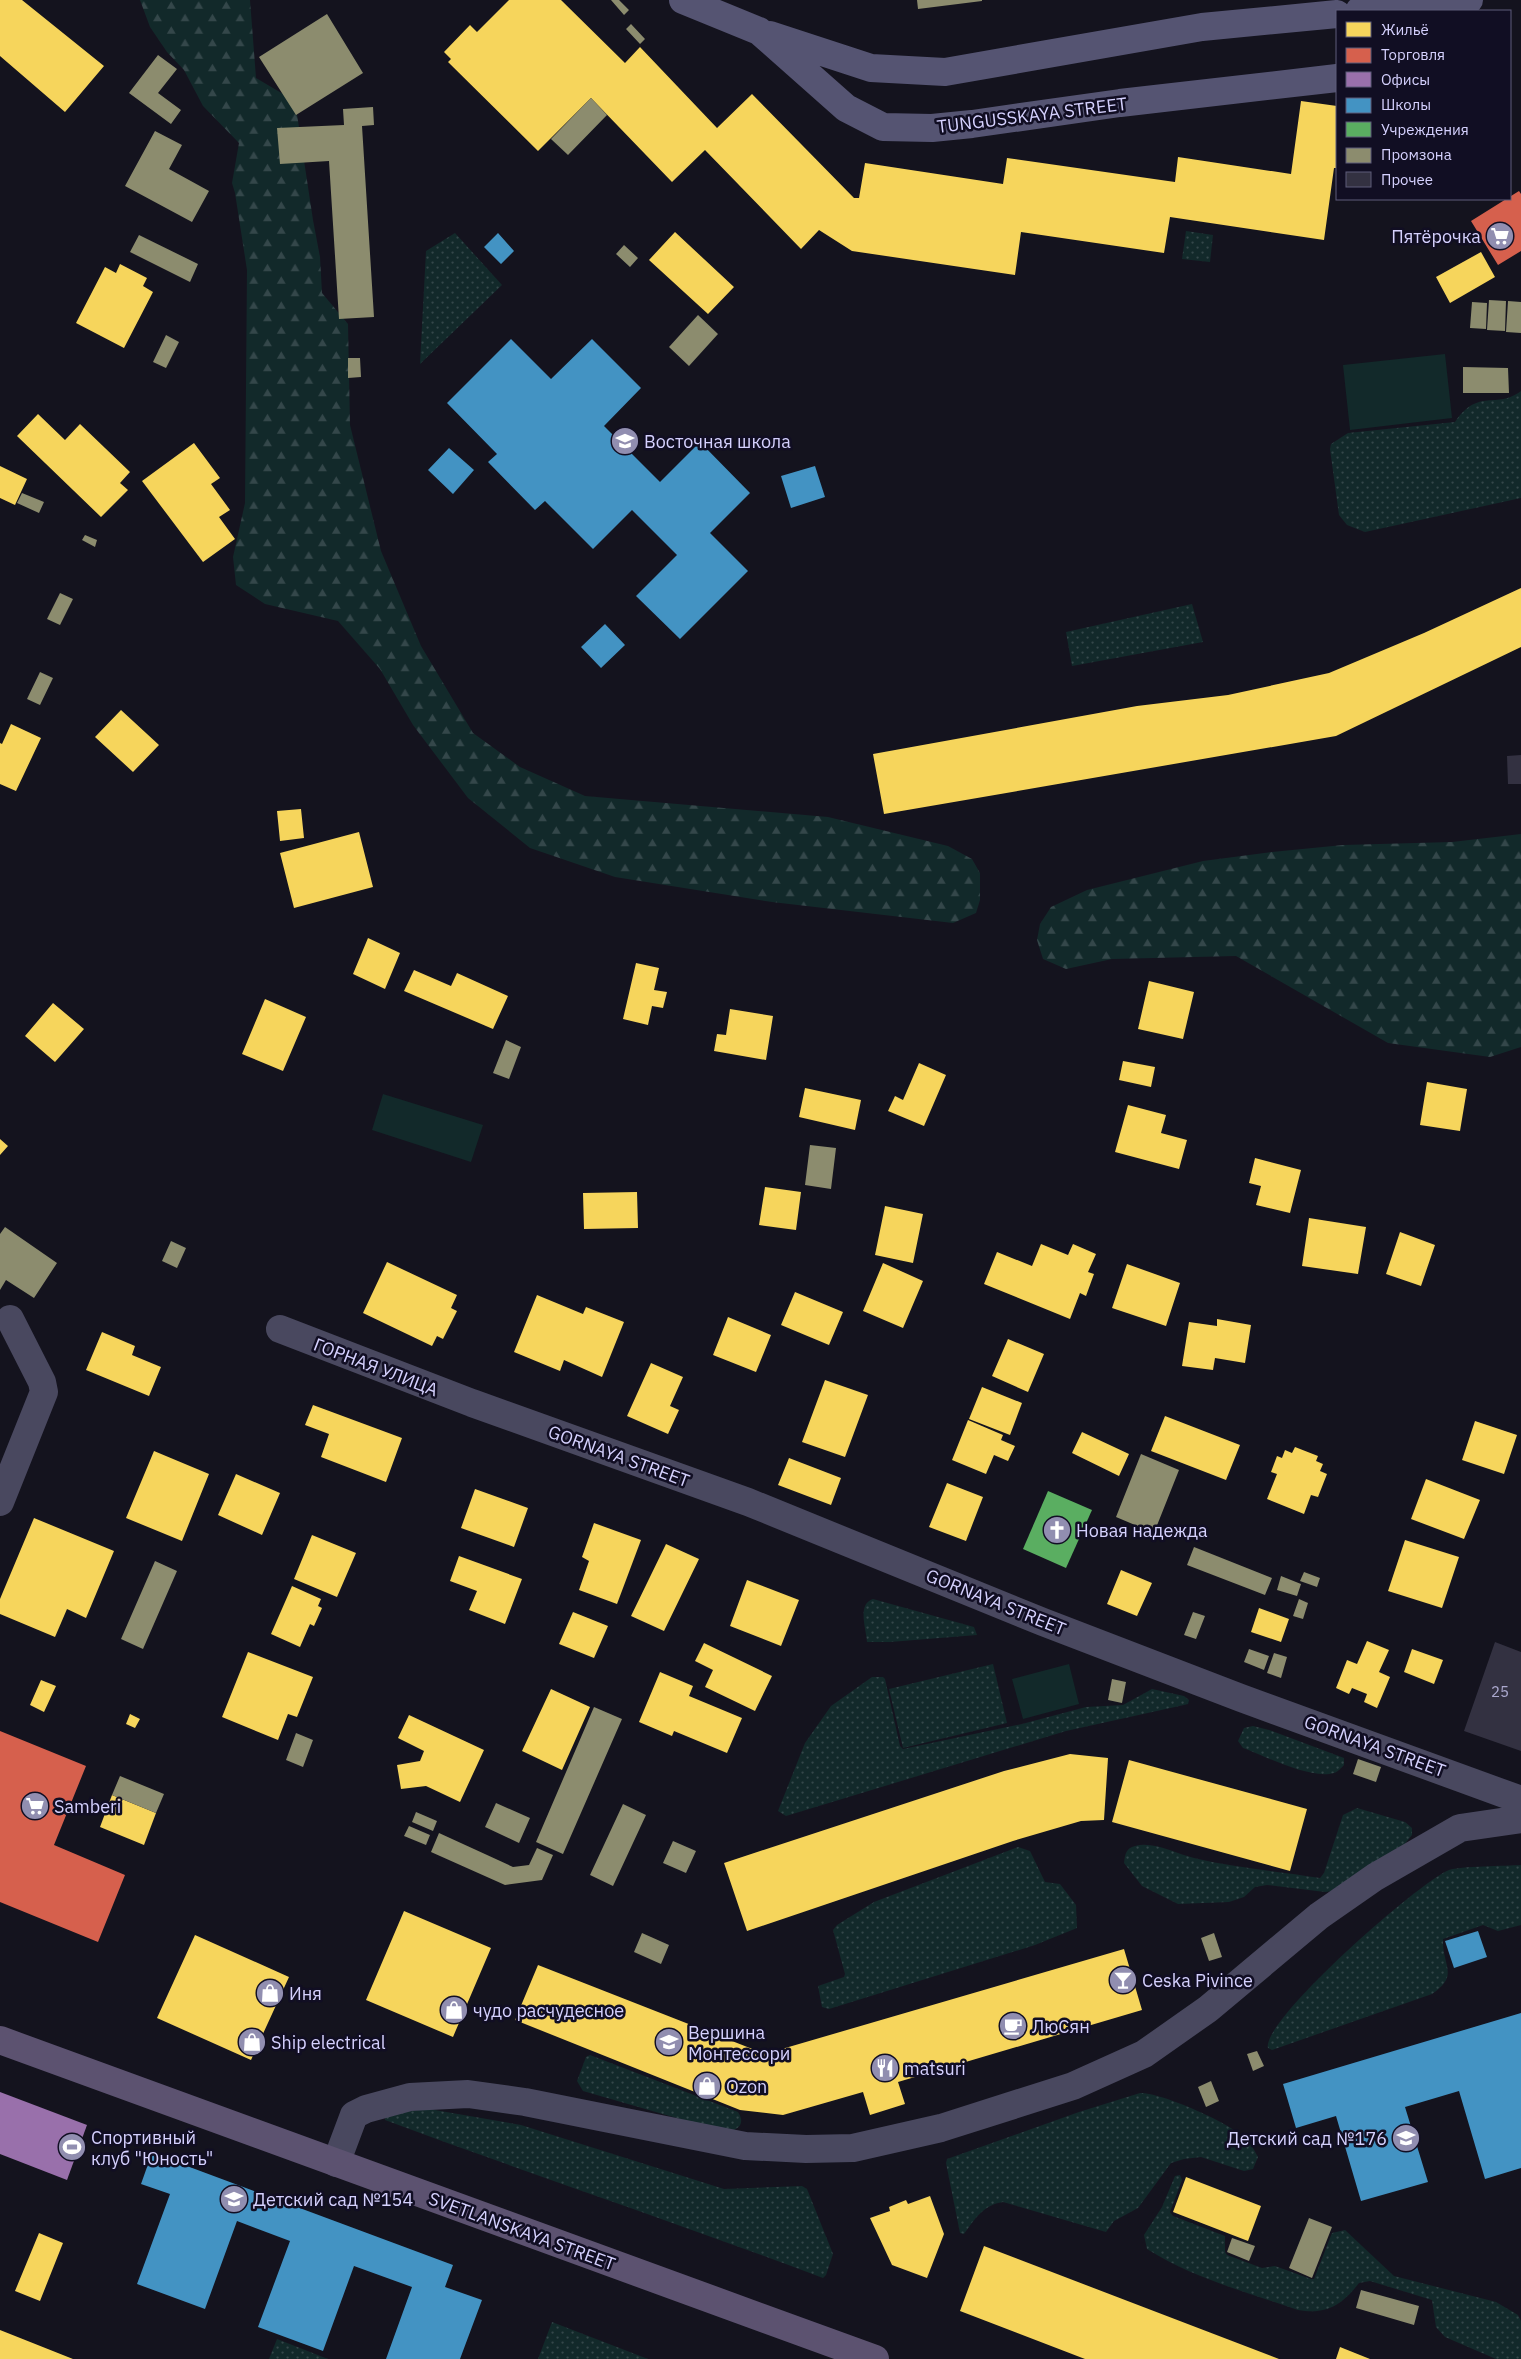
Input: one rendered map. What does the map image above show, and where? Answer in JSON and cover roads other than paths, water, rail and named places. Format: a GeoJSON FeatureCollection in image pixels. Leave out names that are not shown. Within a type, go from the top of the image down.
{"type":"FeatureCollection","features":[{"type":"Feature","properties":{"kind":"main road"},"geometry":{"type":"LineString","coordinates":[[684,0],[759,31],[871,68],[946,72],[1202,27],[1336,14]]}},
{"type":"Feature","properties":{"kind":"main road"},"geometry":{"type":"LineString","coordinates":[[1369,10],[1469,0]]}},
{"type":"Feature","properties":{"kind":"main road","name":"TUNGUSSKAYA STREET"},"geometry":{"type":"LineString","coordinates":[[759,31],[846,108],[883,127],[932,128],[964,125],[1120,103],[1336,78]]}},
{"type":"Feature","properties":{"kind":"main road","name":"SVETLANSKAYA STREET"},"geometry":{"type":"LineString","coordinates":[[0,2040],[875,2359]]}},
{"type":"Feature","properties":{"kind":"street"},"geometry":{"type":"LineString","coordinates":[[0,1502],[44,1392],[42,1382],[10,1319]]}},
{"type":"Feature","properties":{"kind":"street","name":"GORNAYA STREET"},"geometry":{"type":"LineString","coordinates":[[280,1329],[472,1404],[748,1502],[1043,1622],[1521,1800]]}},
{"type":"Feature","properties":{"kind":"street"},"geometry":{"type":"LineString","coordinates":[[336,2163],[354,2115],[366,2109],[420,2097],[468,2094],[525,2102],[745,2146],[806,2149],[853,2148],[941,2128],[1073,2086],[1144,2054],[1208,2009],[1319,1916],[1376,1877],[1460,1828],[1521,1819]]}},
{"type":"Feature","properties":{"kind":"place","name":"Пятёрочка"},"geometry":{"type":"Point","coordinates":[1500,236]}},
{"type":"Feature","properties":{"kind":"place","name":"Восточная школа"},"geometry":{"type":"Point","coordinates":[625,441]}},
{"type":"Feature","properties":{"kind":"place","name":"Новая надежда"},"geometry":{"type":"Point","coordinates":[1057,1530]}},
{"type":"Feature","properties":{"kind":"place","name":"Samberi"},"geometry":{"type":"Point","coordinates":[35,1806]}},
{"type":"Feature","properties":{"kind":"place","name":"Ceska Pivince"},"geometry":{"type":"Point","coordinates":[1123,1980]}},
{"type":"Feature","properties":{"kind":"place","name":"Иня"},"geometry":{"type":"Point","coordinates":[270,1993]}},
{"type":"Feature","properties":{"kind":"place","name":"чудо расчудесное"},"geometry":{"type":"Point","coordinates":[454,2010]}},
{"type":"Feature","properties":{"kind":"place","name":"ЛюСян"},"geometry":{"type":"Point","coordinates":[1013,2026]}},
{"type":"Feature","properties":{"kind":"place","name":"Ship electrical"},"geometry":{"type":"Point","coordinates":[252,2042]}},
{"type":"Feature","properties":{"kind":"place","name":"Вершина Монтессори"},"geometry":{"type":"Point","coordinates":[669,2042]}},
{"type":"Feature","properties":{"kind":"place","name":"matsuri"},"geometry":{"type":"Point","coordinates":[885,2068]}},
{"type":"Feature","properties":{"kind":"place","name":"Ozon"},"geometry":{"type":"Point","coordinates":[707,2086]}},
{"type":"Feature","properties":{"kind":"place","name":"Детский сад №176"},"geometry":{"type":"Point","coordinates":[1406,2138]}},
{"type":"Feature","properties":{"kind":"place","name":"Спортивный клуб \"Юность\""},"geometry":{"type":"Point","coordinates":[72,2147]}},
{"type":"Feature","properties":{"kind":"place","name":"Детский сад №154"},"geometry":{"type":"Point","coordinates":[234,2199]}}]}
